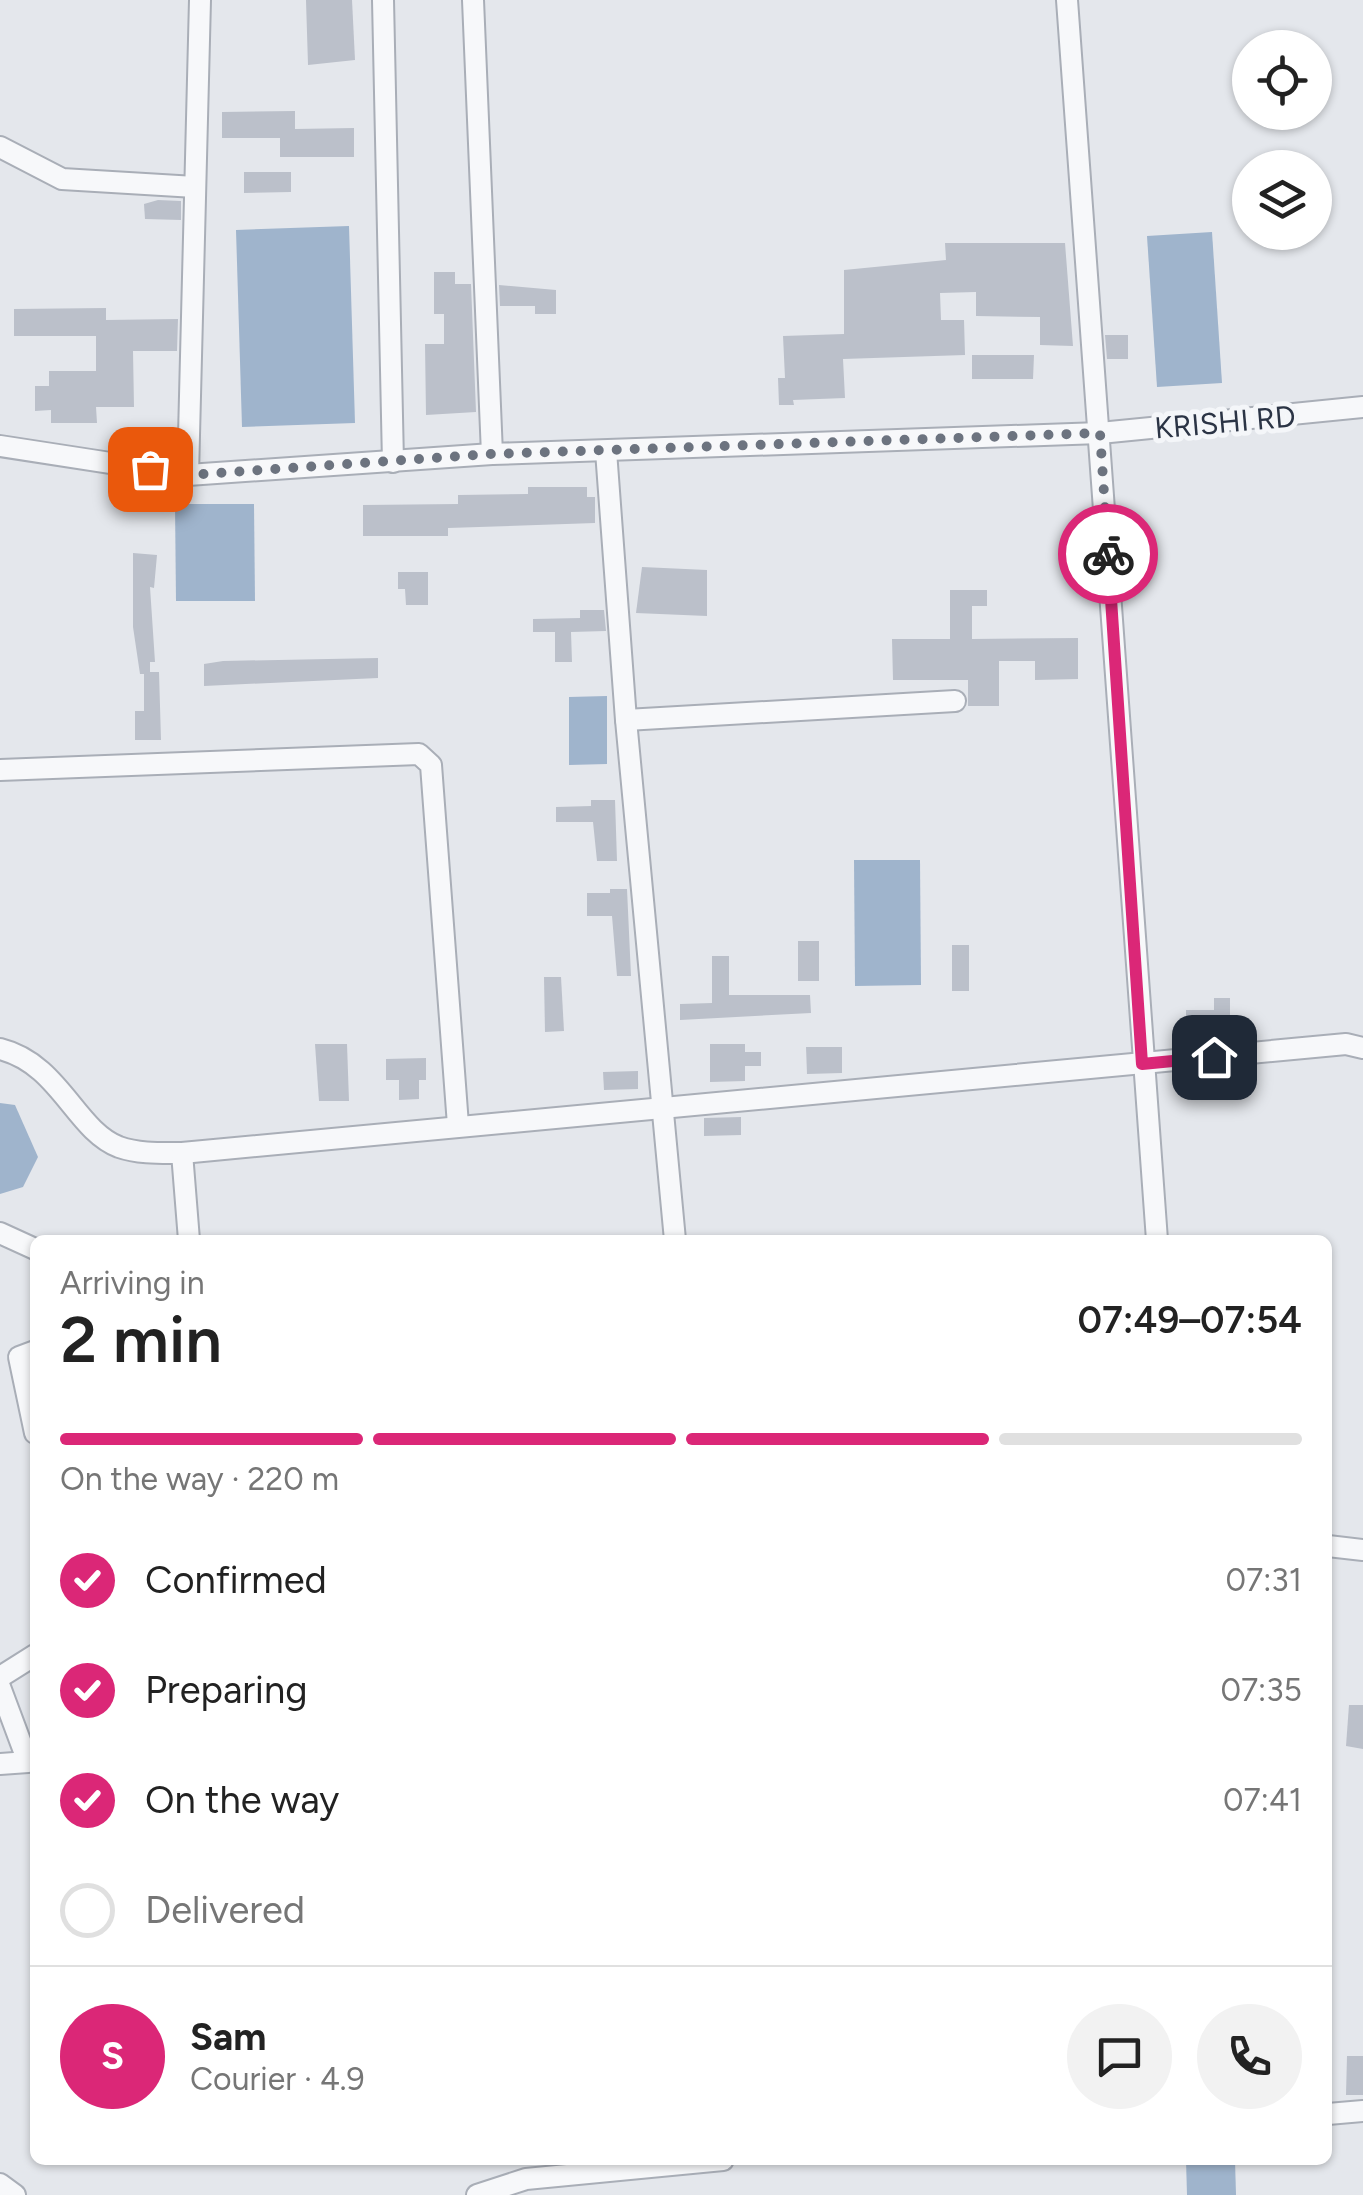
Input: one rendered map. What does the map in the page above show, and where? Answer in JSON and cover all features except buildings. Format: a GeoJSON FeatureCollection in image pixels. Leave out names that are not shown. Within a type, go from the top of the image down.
{"type":"FeatureCollection","features":[{"type":"Feature","properties":{"kind":"street"},"geometry":{"type":"LineString","coordinates":[[188,475],[200,0]]}},
{"type":"Feature","properties":{"kind":"street"},"geometry":{"type":"LineString","coordinates":[[383,0],[393,462]]}},
{"type":"Feature","properties":{"kind":"street"},"geometry":{"type":"LineString","coordinates":[[473,0],[492,454]]}},
{"type":"Feature","properties":{"kind":"street"},"geometry":{"type":"LineString","coordinates":[[1067,0],[1157,1235]]}},
{"type":"Feature","properties":{"kind":"street"},"geometry":{"type":"LineString","coordinates":[[0,147],[62,179],[195,187]]}},
{"type":"Feature","properties":{"kind":"street","name":"KRISHI RD"},"geometry":{"type":"LineString","coordinates":[[0,446],[188,475],[492,454],[1100,433],[1363,408]]}},
{"type":"Feature","properties":{"kind":"street"},"geometry":{"type":"LineString","coordinates":[[606,451],[626,720],[675,1235]]}},
{"type":"Feature","properties":{"kind":"street"},"geometry":{"type":"LineString","coordinates":[[626,720],[955,701]]}},
{"type":"Feature","properties":{"kind":"street"},"geometry":{"type":"LineString","coordinates":[[0,770],[419,754],[431,764],[434,786],[458,1125]]}},
{"type":"Feature","properties":{"kind":"street"},"geometry":{"type":"LineString","coordinates":[[0,1049],[16,1053],[53,1079],[103,1137],[117,1146],[182,1153],[1346,1044],[1363,1048]]}},
{"type":"Feature","properties":{"kind":"street"},"geometry":{"type":"LineString","coordinates":[[182,1153],[189,1235]]}},
{"type":"Feature","properties":{"kind":"street"},"geometry":{"type":"LineString","coordinates":[[0,1233],[30,1247]]}},
{"type":"Feature","properties":{"kind":"street"},"geometry":{"type":"LineString","coordinates":[[30,1353],[19,1356],[30,1410]]}},
{"type":"Feature","properties":{"kind":"street"},"geometry":{"type":"LineString","coordinates":[[1332,1546],[1363,1550]]}},
{"type":"Feature","properties":{"kind":"street"},"geometry":{"type":"LineString","coordinates":[[0,1676],[30,1658]]}},
{"type":"Feature","properties":{"kind":"street"},"geometry":{"type":"LineString","coordinates":[[0,1687],[28,1762],[0,1764]]}},
{"type":"Feature","properties":{"kind":"street"},"geometry":{"type":"LineString","coordinates":[[1332,2114],[1363,2111]]}},
{"type":"Feature","properties":{"kind":"street"},"geometry":{"type":"LineString","coordinates":[[477,2195],[526,2180],[674,2165]]}},
{"type":"Feature","properties":{"kind":"street"},"geometry":{"type":"LineString","coordinates":[[0,2184],[15,2195]]}},
{"type":"Feature","properties":{"kind":"water"},"geometry":{"type":"Polygon","coordinates":[[[349,226],[355,423],[242,427],[236,230],[349,226]]]}},
{"type":"Feature","properties":{"kind":"water"},"geometry":{"type":"Polygon","coordinates":[[[1212,232],[1222,383],[1157,387],[1147,236],[1212,232]]]}},
{"type":"Feature","properties":{"kind":"water"},"geometry":{"type":"Polygon","coordinates":[[[175,504],[254,504],[255,601],[176,601],[175,504]]]}},
{"type":"Feature","properties":{"kind":"water"},"geometry":{"type":"Polygon","coordinates":[[[607,696],[607,764],[569,765],[569,697],[607,696]]]}},
{"type":"Feature","properties":{"kind":"water"},"geometry":{"type":"Polygon","coordinates":[[[854,860],[920,860],[921,985],[855,986],[854,860]]]}},
{"type":"Feature","properties":{"kind":"water"},"geometry":{"type":"Polygon","coordinates":[[[0,1103],[15,1105],[38,1157],[23,1187],[0,1194],[0,1103]]]}},
{"type":"Feature","properties":{"kind":"water"},"geometry":{"type":"Polygon","coordinates":[[[1186,2165],[1235,2165],[1236,2195],[1187,2195],[1186,2165]]]}},
{"type":"Feature","properties":{"kind":"way so far"},"geometry":{"type":"LineString","coordinates":[[150,469],[188,475],[492,454],[1100,433],[1108,554]]}},
{"type":"Feature","properties":{"kind":"route"},"geometry":{"type":"LineString","coordinates":[[1108,554],[1142,1064],[1214,1057]]}}]}
